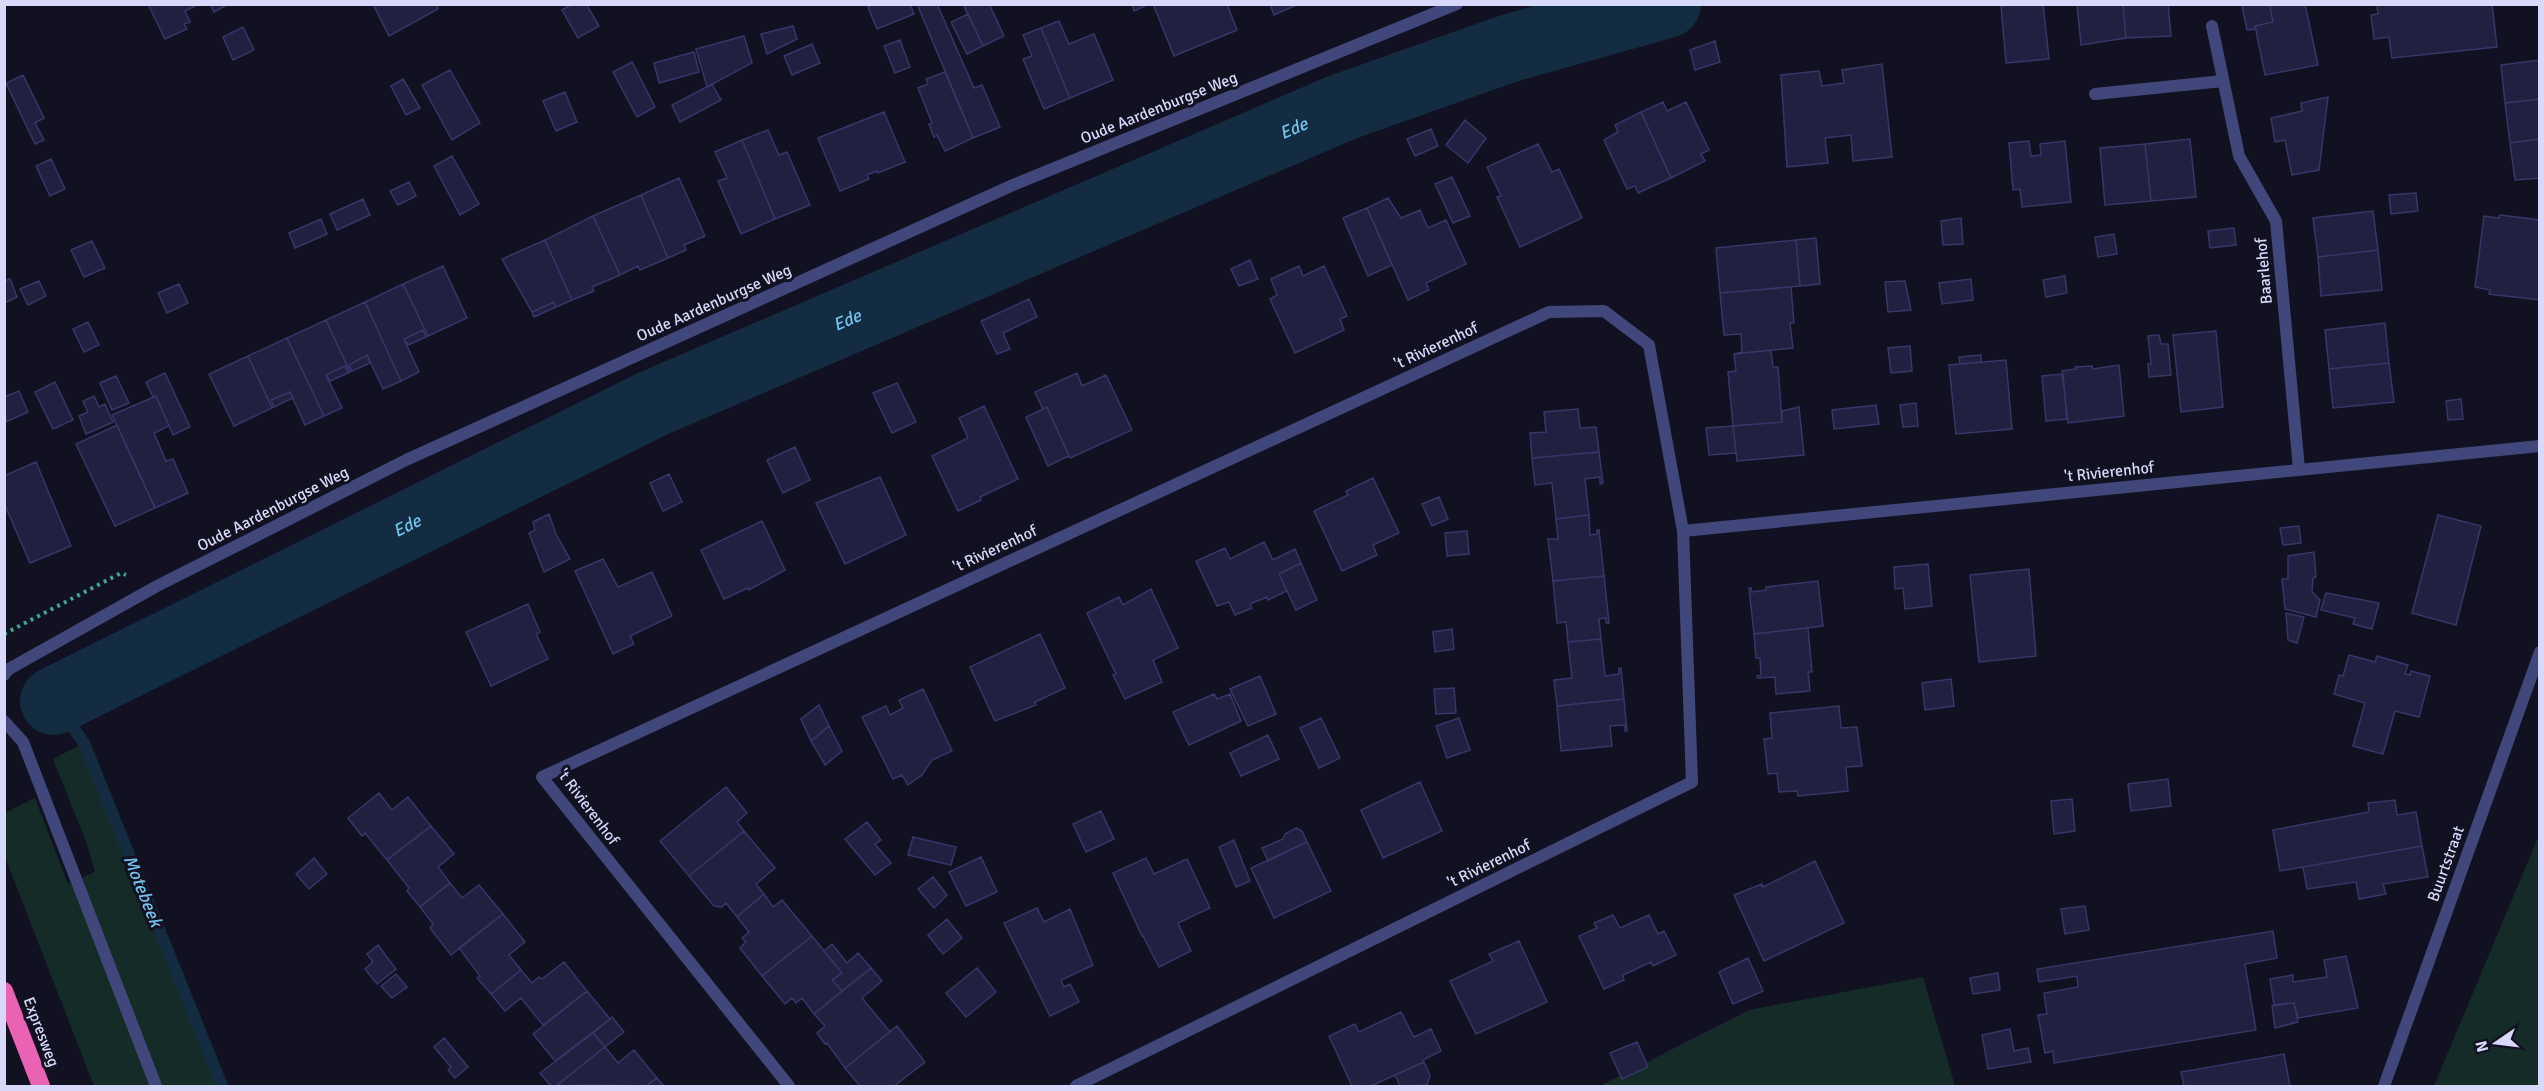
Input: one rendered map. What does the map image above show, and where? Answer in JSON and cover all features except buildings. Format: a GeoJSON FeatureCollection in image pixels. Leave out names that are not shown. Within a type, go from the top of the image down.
{"type":"FeatureCollection","features":[{"type":"Feature","properties":{"kind":"highway","name":"Expresweg"},"geometry":{"type":"LineString","coordinates":[[4,991],[42,1086]]}},
{"type":"Feature","properties":{"kind":"street","name":"Oude Aardenburgse Weg"},"geometry":{"type":"LineString","coordinates":[[4,675],[9,669],[157,586],[406,460],[1013,185],[1457,4]]}},
{"type":"Feature","properties":{"kind":"street","name":"Baarlehof"},"geometry":{"type":"LineString","coordinates":[[2212,26],[2239,156],[2276,221],[2299,469]]}},
{"type":"Feature","properties":{"kind":"street"},"geometry":{"type":"LineString","coordinates":[[2095,94],[2223,81]]}},
{"type":"Feature","properties":{"kind":"street","name":"'t Rivierenhof"},"geometry":{"type":"LineString","coordinates":[[789,1086],[542,777],[1549,312],[1605,311],[1649,345],[1683,531],[1692,782],[1076,1086]]}},
{"type":"Feature","properties":{"kind":"street","name":"'t Rivierenhof"},"geometry":{"type":"LineString","coordinates":[[1683,531],[2540,447]]}},
{"type":"Feature","properties":{"kind":"street","name":"Buurtstraat"},"geometry":{"type":"LineString","coordinates":[[2384,1086],[2540,652]]}},
{"type":"Feature","properties":{"kind":"street"},"geometry":{"type":"LineString","coordinates":[[4,721],[23,742],[156,1086]]}},
{"type":"Feature","properties":{"kind":"green space"},"geometry":{"type":"Polygon","coordinates":[[[84,743],[222,1086],[94,1086],[5,857],[5,813],[35,798],[68,884],[95,872],[87,844],[53,759],[84,743]]]}},
{"type":"Feature","properties":{"kind":"green space"},"geometry":{"type":"Polygon","coordinates":[[[2539,835],[2539,1086],[2434,1086],[2539,835]]]}},
{"type":"Feature","properties":{"kind":"green space"},"geometry":{"type":"Polygon","coordinates":[[[1923,977],[1955,1086],[1600,1086],[1749,1010],[1923,977]]]}},
{"type":"Feature","properties":{"kind":"waterway","name":"Ede"},"geometry":{"type":"LineString","coordinates":[[54,701],[652,404],[1343,107],[1510,48],[1667,4]]}},
{"type":"Feature","properties":{"kind":"waterway","name":"Motebeek"},"geometry":{"type":"LineString","coordinates":[[54,701],[84,743],[222,1086]]}}]}
